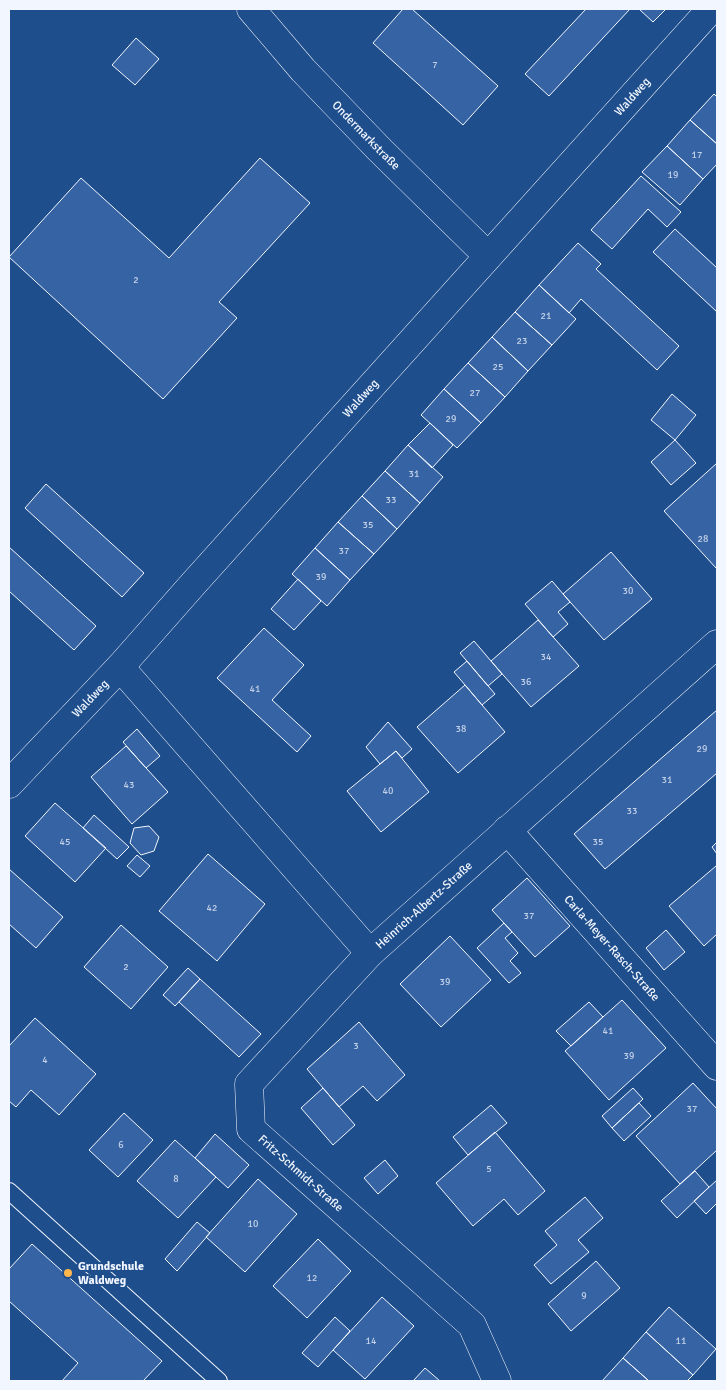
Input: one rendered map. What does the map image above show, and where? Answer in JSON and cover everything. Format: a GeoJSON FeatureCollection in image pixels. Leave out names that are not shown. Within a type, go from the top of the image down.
{"type":"FeatureCollection","features":[{"type":"Feature","properties":{"kind":"street","name":"Ondermarkstraße"},"geometry":{"type":"LineString","coordinates":[[251,9],[303,70],[379,149],[488,256]]}},
{"type":"Feature","properties":{"kind":"street","name":"Waldweg"},"geometry":{"type":"LineString","coordinates":[[9,784],[120,667],[711,9]]}},
{"type":"Feature","properties":{"kind":"street","name":"Heinrich-Albertz-Straße"},"geometry":{"type":"LineString","coordinates":[[120,667],[370,954],[717,644]]}},
{"type":"Feature","properties":{"kind":"street","name":"Carla-Meyer-Rasch-Straße"},"geometry":{"type":"LineString","coordinates":[[507,830],[717,1066]]}},
{"type":"Feature","properties":{"kind":"street","name":"Fritz-Schmidt-Straße"},"geometry":{"type":"LineString","coordinates":[[370,954],[249,1084],[251,1129],[472,1325],[497,1381]]}},
{"type":"Feature","properties":{"kind":"lane"},"geometry":{"type":"LineString","coordinates":[[9,1191],[219,1381]]}},
{"type":"Feature","properties":{"kind":"building"},"geometry":{"type":"Polygon","coordinates":[[[403,9],[412,9],[498,86],[463,125],[373,43],[403,9]]]}},
{"type":"Feature","properties":{"kind":"building"},"geometry":{"type":"Polygon","coordinates":[[[586,9],[630,9],[549,96],[525,74],[586,9]]]}},
{"type":"Feature","properties":{"kind":"building"},"geometry":{"type":"Polygon","coordinates":[[[639,9],[666,9],[653,22],[639,9]]]}},
{"type":"Feature","properties":{"kind":"building"},"geometry":{"type":"Polygon","coordinates":[[[136,38],[159,59],[135,85],[112,65],[136,38]]]}},
{"type":"Feature","properties":{"kind":"building"},"geometry":{"type":"Polygon","coordinates":[[[714,94],[717,97],[717,144],[690,120],[714,94]]]}},
{"type":"Feature","properties":{"kind":"building"},"geometry":{"type":"Polygon","coordinates":[[[690,120],[717,144],[717,164],[703,179],[667,146],[690,120]]]}},
{"type":"Feature","properties":{"kind":"building"},"geometry":{"type":"Polygon","coordinates":[[[667,146],[703,179],[680,205],[642,172],[667,146]]]}},
{"type":"Feature","properties":{"kind":"building"},"geometry":{"type":"Polygon","coordinates":[[[260,158],[310,203],[219,302],[237,318],[163,399],[9,257],[81,178],[169,258],[260,158]]]}},
{"type":"Feature","properties":{"kind":"building"},"geometry":{"type":"Polygon","coordinates":[[[641,176],[681,212],[667,227],[648,209],[612,249],[591,230],[641,176]]]}},
{"type":"Feature","properties":{"kind":"building"},"geometry":{"type":"Polygon","coordinates":[[[675,229],[717,268],[717,312],[653,252],[675,229]]]}},
{"type":"Feature","properties":{"kind":"building"},"geometry":{"type":"Polygon","coordinates":[[[578,243],[601,264],[596,269],[679,346],[657,370],[581,299],[569,313],[539,285],[578,243]]]}},
{"type":"Feature","properties":{"kind":"building"},"geometry":{"type":"Polygon","coordinates":[[[539,285],[576,319],[552,345],[515,312],[539,285]]]}},
{"type":"Feature","properties":{"kind":"building"},"geometry":{"type":"Polygon","coordinates":[[[515,312],[552,345],[528,371],[492,337],[515,312]]]}},
{"type":"Feature","properties":{"kind":"building"},"geometry":{"type":"Polygon","coordinates":[[[492,337],[528,371],[505,397],[468,363],[492,337]]]}},
{"type":"Feature","properties":{"kind":"building"},"geometry":{"type":"Polygon","coordinates":[[[468,363],[505,397],[481,423],[444,389],[468,363]]]}},
{"type":"Feature","properties":{"kind":"building"},"geometry":{"type":"Polygon","coordinates":[[[444,389],[481,423],[457,448],[421,415],[444,389]]]}},
{"type":"Feature","properties":{"kind":"building"},"geometry":{"type":"Polygon","coordinates":[[[672,394],[696,415],[675,440],[651,420],[672,394]]]}},
{"type":"Feature","properties":{"kind":"building"},"geometry":{"type":"Polygon","coordinates":[[[430,423],[453,445],[432,468],[408,445],[430,423]]]}},
{"type":"Feature","properties":{"kind":"building"},"geometry":{"type":"Polygon","coordinates":[[[675,440],[696,463],[671,485],[651,462],[675,440]]]}},
{"type":"Feature","properties":{"kind":"building"},"geometry":{"type":"Polygon","coordinates":[[[408,445],[443,477],[420,503],[385,471],[408,445]]]}},
{"type":"Feature","properties":{"kind":"building"},"geometry":{"type":"Polygon","coordinates":[[[717,463],[717,566],[716,568],[664,511],[717,463]]]}},
{"type":"Feature","properties":{"kind":"building"},"geometry":{"type":"Polygon","coordinates":[[[385,471],[420,503],[397,529],[362,496],[385,471]]]}},
{"type":"Feature","properties":{"kind":"building"},"geometry":{"type":"Polygon","coordinates":[[[46,484],[144,573],[122,597],[25,508],[46,484]]]}},
{"type":"Feature","properties":{"kind":"building"},"geometry":{"type":"Polygon","coordinates":[[[362,496],[397,529],[374,554],[338,522],[362,496]]]}},
{"type":"Feature","properties":{"kind":"building"},"geometry":{"type":"Polygon","coordinates":[[[338,522],[374,554],[350,580],[315,548],[338,522]]]}},
{"type":"Feature","properties":{"kind":"building"},"geometry":{"type":"Polygon","coordinates":[[[9,547],[96,626],[74,650],[9,591],[9,547]]]}},
{"type":"Feature","properties":{"kind":"building"},"geometry":{"type":"Polygon","coordinates":[[[315,548],[350,580],[327,606],[292,574],[315,548]]]}},
{"type":"Feature","properties":{"kind":"building"},"geometry":{"type":"Polygon","coordinates":[[[611,552],[652,599],[604,640],[563,594],[611,552]]]}},
{"type":"Feature","properties":{"kind":"building"},"geometry":{"type":"Polygon","coordinates":[[[298,579],[321,601],[294,630],[271,609],[298,579]]]}},
{"type":"Feature","properties":{"kind":"building"},"geometry":{"type":"Polygon","coordinates":[[[552,581],[570,602],[558,612],[568,624],[553,637],[525,604],[552,581]]]}},
{"type":"Feature","properties":{"kind":"building"},"geometry":{"type":"Polygon","coordinates":[[[538,620],[579,666],[531,707],[491,661],[538,620]]]}},
{"type":"Feature","properties":{"kind":"building"},"geometry":{"type":"Polygon","coordinates":[[[264,628],[304,665],[272,700],[311,736],[297,752],[217,678],[264,628]]]}},
{"type":"Feature","properties":{"kind":"building"},"geometry":{"type":"Polygon","coordinates":[[[474,641],[502,674],[488,686],[460,653],[474,641]]]}},
{"type":"Feature","properties":{"kind":"building"},"geometry":{"type":"Polygon","coordinates":[[[467,661],[495,694],[482,705],[454,672],[467,661]]]}},
{"type":"Feature","properties":{"kind":"building"},"geometry":{"type":"Polygon","coordinates":[[[465,685],[505,732],[458,773],[417,727],[465,685]]]}},
{"type":"Feature","properties":{"kind":"building"},"geometry":{"type":"Polygon","coordinates":[[[717,710],[717,773],[605,869],[574,834],[717,710]]]}},
{"type":"Feature","properties":{"kind":"building"},"geometry":{"type":"Polygon","coordinates":[[[388,722],[412,749],[402,758],[396,751],[380,764],[366,747],[388,722]]]}},
{"type":"Feature","properties":{"kind":"building"},"geometry":{"type":"Polygon","coordinates":[[[137,729],[160,756],[146,768],[123,742],[137,729]]]}},
{"type":"Feature","properties":{"kind":"building"},"geometry":{"type":"Polygon","coordinates":[[[126,746],[168,792],[132,824],[91,777],[126,746]]]}},
{"type":"Feature","properties":{"kind":"building"},"geometry":{"type":"Polygon","coordinates":[[[396,751],[429,792],[381,832],[347,791],[396,751]]]}},
{"type":"Feature","properties":{"kind":"building"},"geometry":{"type":"Polygon","coordinates":[[[55,803],[106,848],[75,882],[25,836],[55,803]]]}},
{"type":"Feature","properties":{"kind":"building"},"geometry":{"type":"Polygon","coordinates":[[[94,815],[129,847],[117,859],[83,828],[94,815]]]}},
{"type":"Feature","properties":{"kind":"building"},"geometry":{"type":"Polygon","coordinates":[[[149,826],[159,837],[154,851],[141,855],[130,843],[134,828],[149,826]]]}},
{"type":"Feature","properties":{"kind":"building"},"geometry":{"type":"Polygon","coordinates":[[[717,842],[717,854],[712,847],[717,842]]]}},
{"type":"Feature","properties":{"kind":"building"},"geometry":{"type":"Polygon","coordinates":[[[208,854],[265,904],[217,961],[159,911],[208,854]]]}},
{"type":"Feature","properties":{"kind":"building"},"geometry":{"type":"Polygon","coordinates":[[[137,855],[150,866],[140,877],[127,866],[137,855]]]}},
{"type":"Feature","properties":{"kind":"building"},"geometry":{"type":"Polygon","coordinates":[[[716,866],[717,934],[704,946],[669,906],[716,866]]]}},
{"type":"Feature","properties":{"kind":"building"},"geometry":{"type":"Polygon","coordinates":[[[9,869],[63,917],[36,948],[9,924],[9,869]]]}},
{"type":"Feature","properties":{"kind":"building"},"geometry":{"type":"Polygon","coordinates":[[[527,878],[570,926],[535,957],[492,910],[527,878]]]}},
{"type":"Feature","properties":{"kind":"building"},"geometry":{"type":"Polygon","coordinates":[[[504,923],[512,932],[505,938],[518,953],[510,961],[521,973],[509,983],[477,948],[504,923]]]}},
{"type":"Feature","properties":{"kind":"building"},"geometry":{"type":"Polygon","coordinates":[[[121,925],[168,967],[131,1009],[84,967],[121,925]]]}},
{"type":"Feature","properties":{"kind":"building"},"geometry":{"type":"Polygon","coordinates":[[[666,930],[685,952],[664,970],[646,948],[666,930]]]}},
{"type":"Feature","properties":{"kind":"building"},"geometry":{"type":"Polygon","coordinates":[[[450,936],[491,980],[441,1027],[400,984],[450,936]]]}},
{"type":"Feature","properties":{"kind":"building"},"geometry":{"type":"Polygon","coordinates":[[[188,968],[200,979],[175,1006],[163,995],[188,968]]]}},
{"type":"Feature","properties":{"kind":"building"},"geometry":{"type":"Polygon","coordinates":[[[200,979],[261,1034],[239,1057],[179,1002],[200,979]]]}},
{"type":"Feature","properties":{"kind":"building"},"geometry":{"type":"Polygon","coordinates":[[[622,1000],[666,1048],[609,1100],[565,1051],[622,1000]]]}},
{"type":"Feature","properties":{"kind":"building"},"geometry":{"type":"Polygon","coordinates":[[[589,1002],[603,1017],[571,1046],[556,1031],[589,1002]]]}},
{"type":"Feature","properties":{"kind":"building"},"geometry":{"type":"Polygon","coordinates":[[[35,1018],[96,1074],[59,1115],[31,1090],[16,1107],[9,1101],[9,1046],[35,1018]]]}},
{"type":"Feature","properties":{"kind":"building"},"geometry":{"type":"Polygon","coordinates":[[[359,1022],[405,1075],[377,1101],[363,1086],[339,1107],[307,1069],[359,1022]]]}},
{"type":"Feature","properties":{"kind":"building"},"geometry":{"type":"Polygon","coordinates":[[[693,1083],[717,1109],[717,1150],[680,1184],[636,1136],[693,1083]]]}},
{"type":"Feature","properties":{"kind":"building"},"geometry":{"type":"Polygon","coordinates":[[[323,1088],[355,1125],[333,1145],[301,1108],[323,1088]]]}},
{"type":"Feature","properties":{"kind":"building"},"geometry":{"type":"Polygon","coordinates":[[[633,1088],[643,1099],[612,1128],[602,1116],[633,1088]]]}},
{"type":"Feature","properties":{"kind":"building"},"geometry":{"type":"Polygon","coordinates":[[[639,1103],[651,1116],[624,1141],[612,1128],[639,1103]]]}},
{"type":"Feature","properties":{"kind":"building"},"geometry":{"type":"Polygon","coordinates":[[[491,1105],[507,1123],[468,1155],[453,1137],[491,1105]]]}},
{"type":"Feature","properties":{"kind":"building"},"geometry":{"type":"Polygon","coordinates":[[[124,1113],[153,1140],[118,1177],[89,1150],[124,1113]]]}},
{"type":"Feature","properties":{"kind":"building"},"geometry":{"type":"Polygon","coordinates":[[[495,1132],[545,1191],[518,1215],[504,1199],[473,1226],[436,1183],[495,1132]]]}},
{"type":"Feature","properties":{"kind":"building"},"geometry":{"type":"Polygon","coordinates":[[[215,1134],[249,1165],[228,1188],[195,1158],[215,1134]]]}},
{"type":"Feature","properties":{"kind":"building"},"geometry":{"type":"Polygon","coordinates":[[[175,1140],[216,1177],[178,1218],[137,1181],[175,1140]]]}},
{"type":"Feature","properties":{"kind":"building"},"geometry":{"type":"Polygon","coordinates":[[[385,1160],[398,1176],[378,1194],[364,1178],[385,1160]]]}},
{"type":"Feature","properties":{"kind":"building"},"geometry":{"type":"Polygon","coordinates":[[[695,1171],[709,1187],[677,1218],[661,1201],[695,1171]]]}},
{"type":"Feature","properties":{"kind":"building"},"geometry":{"type":"Polygon","coordinates":[[[258,1179],[297,1214],[245,1272],[206,1237],[258,1179]]]}},
{"type":"Feature","properties":{"kind":"building"},"geometry":{"type":"Polygon","coordinates":[[[717,1180],[717,1203],[706,1214],[694,1201],[717,1180]]]}},
{"type":"Feature","properties":{"kind":"building"},"geometry":{"type":"Polygon","coordinates":[[[585,1197],[603,1218],[578,1240],[589,1252],[551,1284],[534,1265],[557,1245],[545,1231],[585,1197]]]}},
{"type":"Feature","properties":{"kind":"building"},"geometry":{"type":"Polygon","coordinates":[[[197,1222],[210,1233],[177,1271],[165,1259],[197,1222]]]}},
{"type":"Feature","properties":{"kind":"building"},"geometry":{"type":"Polygon","coordinates":[[[318,1239],[351,1271],[307,1318],[273,1286],[318,1239]]]}},
{"type":"Feature","properties":{"kind":"building"},"geometry":{"type":"Polygon","coordinates":[[[32,1244],[162,1361],[143,1381],[62,1381],[78,1363],[9,1301],[9,1269],[32,1244]]]}},
{"type":"Feature","properties":{"kind":"building"},"geometry":{"type":"Polygon","coordinates":[[[596,1261],[620,1288],[571,1331],[548,1304],[596,1261]]]}},
{"type":"Feature","properties":{"kind":"building"},"geometry":{"type":"Polygon","coordinates":[[[382,1297],[414,1326],[365,1379],[333,1350],[382,1297]]]}},
{"type":"Feature","properties":{"kind":"building"},"geometry":{"type":"Polygon","coordinates":[[[669,1307],[716,1349],[693,1375],[646,1332],[669,1307]]]}},
{"type":"Feature","properties":{"kind":"building"},"geometry":{"type":"Polygon","coordinates":[[[335,1317],[350,1331],[318,1367],[302,1353],[335,1317]]]}},
{"type":"Feature","properties":{"kind":"building"},"geometry":{"type":"Polygon","coordinates":[[[646,1332],[693,1375],[687,1381],[649,1381],[623,1358],[646,1332]]]}},
{"type":"Feature","properties":{"kind":"building"},"geometry":{"type":"Polygon","coordinates":[[[623,1358],[649,1381],[602,1381],[623,1358]]]}},
{"type":"Feature","properties":{"kind":"building"},"geometry":{"type":"Polygon","coordinates":[[[425,1368],[440,1381],[413,1381],[425,1368]]]}},
{"type":"Feature","properties":{"kind":"place","name":"Grundschule Waldweg"},"geometry":{"type":"Point","coordinates":[68,1273]}}]}
